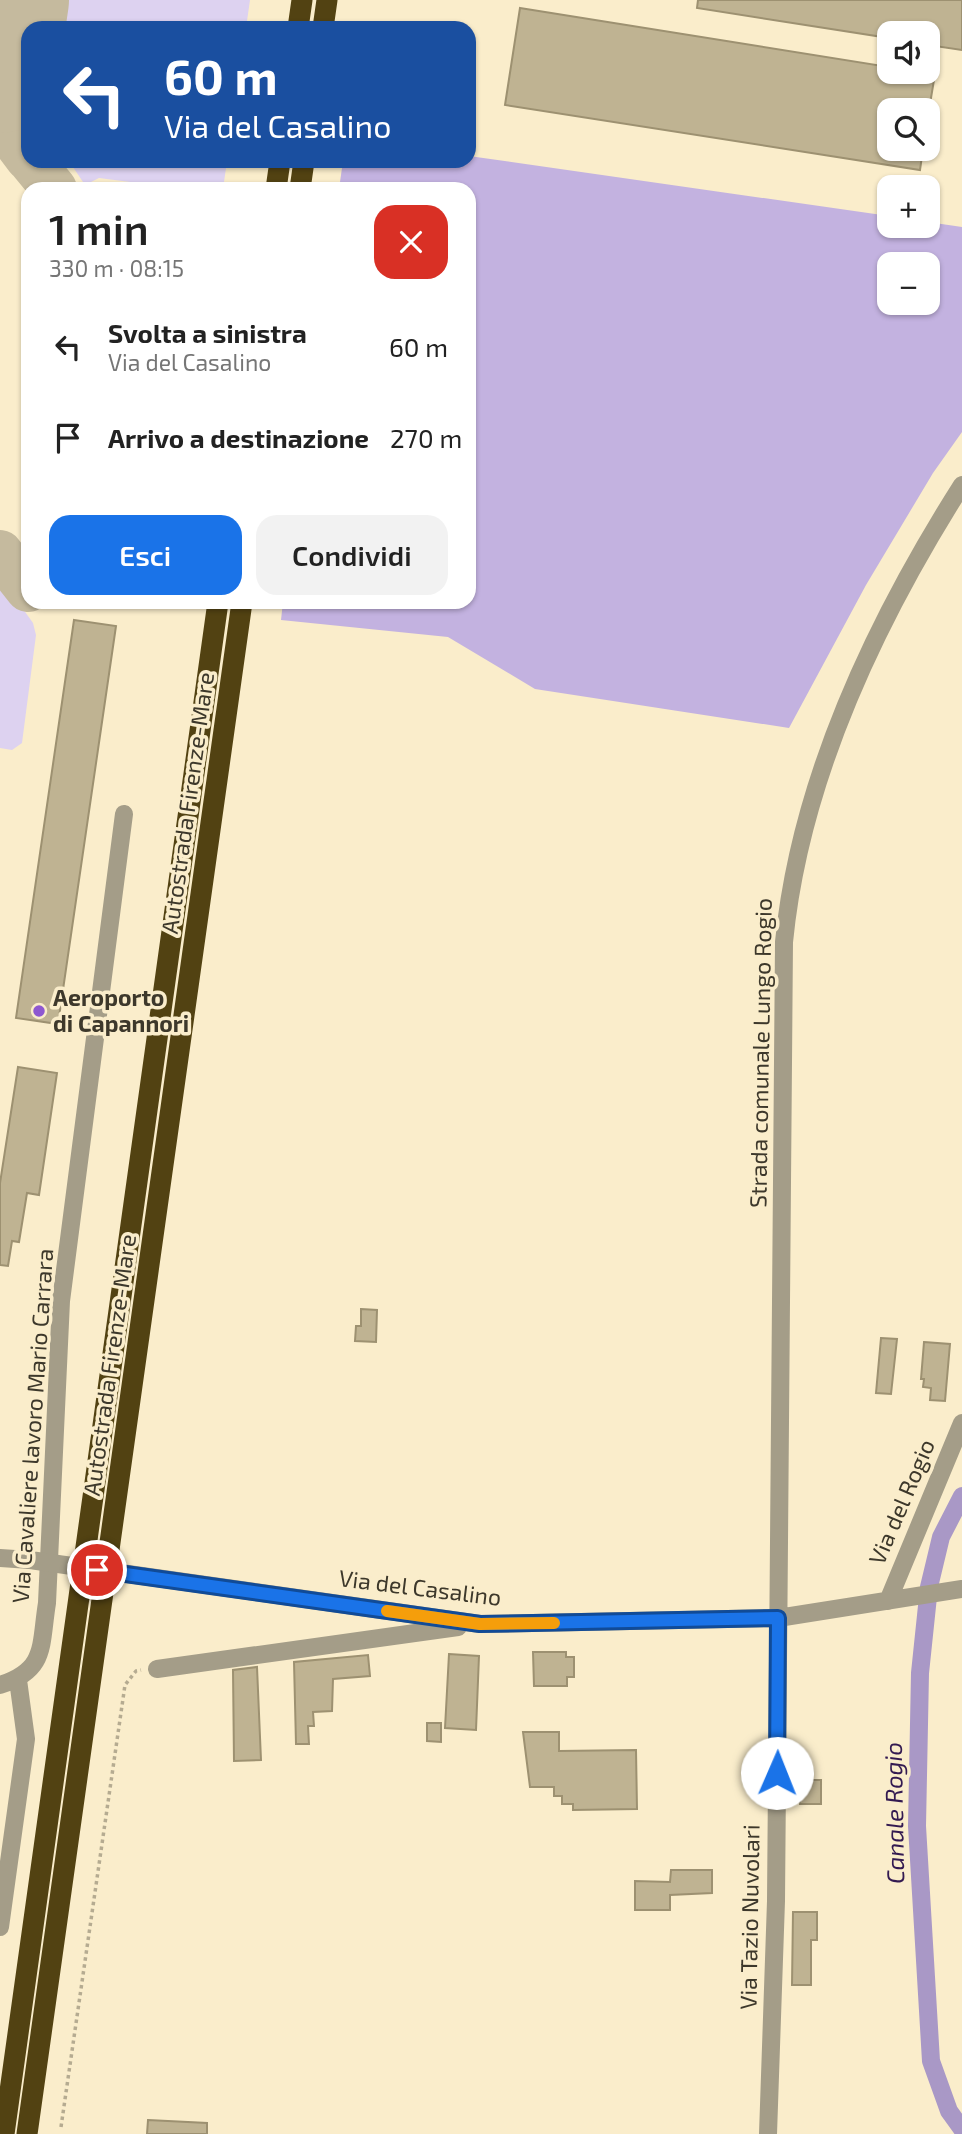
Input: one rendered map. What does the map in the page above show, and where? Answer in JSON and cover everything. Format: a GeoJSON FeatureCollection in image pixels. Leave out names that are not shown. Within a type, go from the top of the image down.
{"type":"FeatureCollection","features":[{"type":"Feature","properties":{"kind":"highway"},"geometry":{"type":"LineString","coordinates":[[299,21],[302,0]]}},
{"type":"Feature","properties":{"kind":"highway"},"geometry":{"type":"LineString","coordinates":[[324,21],[327,0]]}},
{"type":"Feature","properties":{"kind":"highway","name":"Autostrada Firenze-Mare"},"geometry":{"type":"LineString","coordinates":[[4,2134],[217,609]]}},
{"type":"Feature","properties":{"kind":"highway","name":"Autostrada Firenze-Mare"},"geometry":{"type":"LineString","coordinates":[[27,2134],[242,609]]}},
{"type":"Feature","properties":{"kind":"street","name":"Strada comunale Lungo Rogio"},"geometry":{"type":"LineString","coordinates":[[778,1618],[784,942],[790,886],[806,819],[845,701],[938,522],[962,485]]}},
{"type":"Feature","properties":{"kind":"street","name":"Via Cavaliere lavoro Mario Carrara"},"geometry":{"type":"LineString","coordinates":[[18,1680],[26,1675],[37,1661],[47,1603],[61,1301],[124,814]]}},
{"type":"Feature","properties":{"kind":"street","name":"Via del Rogio"},"geometry":{"type":"LineString","coordinates":[[888,1601],[962,1423]]}},
{"type":"Feature","properties":{"kind":"street","name":"Via del Casalino"},"geometry":{"type":"LineString","coordinates":[[0,1558],[30,1560],[480,1624],[778,1618],[962,1589]]}},
{"type":"Feature","properties":{"kind":"street","name":"Via Tazio Nuvolari"},"geometry":{"type":"LineString","coordinates":[[768,2134],[776,1901],[778,1618]]}},
{"type":"Feature","properties":{"kind":"street"},"geometry":{"type":"LineString","coordinates":[[157,1669],[480,1624]]}},
{"type":"Feature","properties":{"kind":"street"},"geometry":{"type":"LineString","coordinates":[[0,1685],[18,1680],[25,1725],[25,1752],[0,1927]]}},
{"type":"Feature","properties":{"kind":"path"},"geometry":{"type":"LineString","coordinates":[[61,2127],[125,1685],[136,1671],[157,1669]]}},
{"type":"Feature","properties":{"kind":"shaded area"},"geometry":{"type":"Polygon","coordinates":[[[49,0],[250,0],[247,21],[46,21],[49,0]]]}},
{"type":"Feature","properties":{"kind":"shaded area"},"geometry":{"type":"Polygon","coordinates":[[[476,157],[877,214],[877,238],[940,238],[940,224],[962,227],[962,432],[933,473],[866,585],[789,728],[535,689],[448,637],[281,620],[282,609],[476,609],[476,182],[340,182],[342,168],[476,168],[476,157]]]}},
{"type":"Feature","properties":{"kind":"shaded area"},"geometry":{"type":"Polygon","coordinates":[[[74,168],[226,168],[224,182],[130,182],[99,178],[83,182],[74,168]]]}},
{"type":"Feature","properties":{"kind":"shaded area"},"geometry":{"type":"Polygon","coordinates":[[[0,577],[33,623],[36,635],[22,743],[12,750],[0,748],[0,577]]]}},
{"type":"Feature","properties":{"kind":"building"},"geometry":{"type":"Polygon","coordinates":[[[698,0],[962,0],[962,50],[940,47],[940,21],[877,21],[877,36],[697,8],[698,0]]]}},
{"type":"Feature","properties":{"kind":"building"},"geometry":{"type":"Polygon","coordinates":[[[520,8],[877,65],[877,84],[933,84],[931,98],[877,98],[877,161],[921,161],[920,170],[505,105],[520,8]]]}},
{"type":"Feature","properties":{"kind":"building"},"geometry":{"type":"Polygon","coordinates":[[[74,620],[116,626],[58,1024],[16,1018],[74,620]]]}},
{"type":"Feature","properties":{"kind":"building"},"geometry":{"type":"Polygon","coordinates":[[[18,1067],[57,1073],[39,1195],[27,1193],[19,1242],[12,1241],[8,1266],[0,1265],[0,1183],[18,1067]]]}},
{"type":"Feature","properties":{"kind":"building"},"geometry":{"type":"Polygon","coordinates":[[[361,1309],[377,1310],[376,1342],[355,1341],[356,1326],[361,1326],[361,1309]]]}},
{"type":"Feature","properties":{"kind":"building"},"geometry":{"type":"Polygon","coordinates":[[[881,1338],[897,1339],[891,1394],[876,1393],[881,1338]]]}},
{"type":"Feature","properties":{"kind":"building"},"geometry":{"type":"Polygon","coordinates":[[[924,1342],[950,1344],[945,1401],[930,1400],[931,1388],[923,1387],[924,1379],[921,1379],[924,1342]]]}},
{"type":"Feature","properties":{"kind":"building"},"geometry":{"type":"Polygon","coordinates":[[[533,1652],[566,1652],[566,1657],[574,1657],[574,1677],[567,1677],[567,1686],[534,1686],[533,1652]]]}},
{"type":"Feature","properties":{"kind":"building"},"geometry":{"type":"Polygon","coordinates":[[[449,1654],[479,1656],[476,1730],[445,1728],[449,1654]]]}},
{"type":"Feature","properties":{"kind":"building"},"geometry":{"type":"Polygon","coordinates":[[[368,1655],[370,1676],[333,1679],[332,1711],[313,1712],[314,1726],[308,1726],[309,1744],[296,1744],[294,1662],[368,1655]]]}},
{"type":"Feature","properties":{"kind":"building"},"geometry":{"type":"Polygon","coordinates":[[[257,1667],[261,1760],[234,1761],[233,1670],[257,1667]]]}},
{"type":"Feature","properties":{"kind":"building"},"geometry":{"type":"Polygon","coordinates":[[[427,1723],[441,1723],[441,1742],[427,1741],[427,1723]]]}},
{"type":"Feature","properties":{"kind":"building"},"geometry":{"type":"Polygon","coordinates":[[[523,1732],[559,1732],[559,1751],[636,1750],[637,1809],[573,1810],[573,1804],[562,1804],[562,1796],[554,1796],[554,1787],[530,1787],[523,1732]]]}},
{"type":"Feature","properties":{"kind":"building"},"geometry":{"type":"Polygon","coordinates":[[[821,1780],[821,1804],[800,1804],[800,1783],[821,1780]]]}},
{"type":"Feature","properties":{"kind":"building"},"geometry":{"type":"Polygon","coordinates":[[[671,1870],[712,1870],[712,1893],[670,1895],[670,1910],[635,1910],[635,1881],[670,1882],[671,1870]]]}},
{"type":"Feature","properties":{"kind":"building"},"geometry":{"type":"Polygon","coordinates":[[[793,1912],[817,1912],[817,1940],[811,1940],[811,1985],[792,1985],[793,1912]]]}},
{"type":"Feature","properties":{"kind":"building"},"geometry":{"type":"Polygon","coordinates":[[[148,2120],[207,2123],[207,2134],[147,2134],[148,2120]]]}},
{"type":"Feature","properties":{"kind":"waterway","name":"Canale Rogio"},"geometry":{"type":"LineString","coordinates":[[962,1496],[941,1537],[929,1587],[920,1673],[917,1826],[931,2061],[949,2111],[962,2129]]}},
{"type":"Feature","properties":{"kind":"taxiway"},"geometry":{"type":"LineString","coordinates":[[0,110],[7,130],[21,149]]}},
{"type":"Feature","properties":{"kind":"taxiway"},"geometry":{"type":"LineString","coordinates":[[37,168],[48,182]]}},
{"type":"Feature","properties":{"kind":"taxiway"},"geometry":{"type":"LineString","coordinates":[[0,553],[21,580]]}},
{"type":"Feature","properties":{"kind":"runway"},"geometry":{"type":"LineString","coordinates":[[0,75],[11,0]]}},
{"type":"Feature","properties":{"kind":"slow traffic"},"geometry":{"type":"LineString","coordinates":[[387,1611],[480,1624],[554,1623]]}},
{"type":"Feature","properties":{"kind":"place","name":"Aeroporto di Capannori"},"geometry":{"type":"Point","coordinates":[39,1011]}},
{"type":"Feature","properties":{"kind":"route"},"geometry":{"type":"LineString","coordinates":[[97,1570],[480,1624],[778,1618],[777,1773]]}}]}
